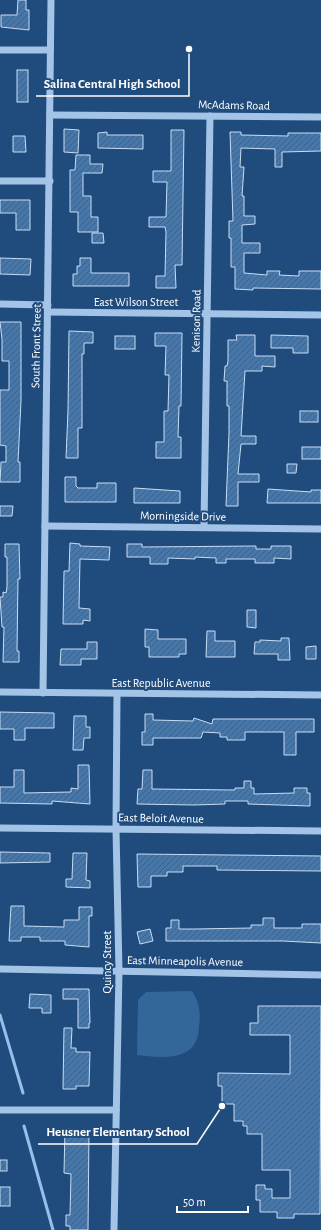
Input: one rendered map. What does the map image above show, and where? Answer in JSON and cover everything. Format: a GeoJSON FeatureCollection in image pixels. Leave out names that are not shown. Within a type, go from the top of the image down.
{"type":"FeatureCollection","features":[{"type":"Feature","properties":{"kind":"street","name":"South Front Street"},"geometry":{"type":"LineString","coordinates":[[44,693],[51,0]]}},
{"type":"Feature","properties":{"kind":"street"},"geometry":{"type":"LineString","coordinates":[[0,50],[50,50]]}},
{"type":"Feature","properties":{"kind":"street","name":"McAdams Road"},"geometry":{"type":"LineString","coordinates":[[50,115],[321,117]]}},
{"type":"Feature","properties":{"kind":"street","name":"Kenison Road"},"geometry":{"type":"LineString","coordinates":[[204,527],[210,116]]}},
{"type":"Feature","properties":{"kind":"street"},"geometry":{"type":"LineString","coordinates":[[0,181],[50,181]]}},
{"type":"Feature","properties":{"kind":"street"},"geometry":{"type":"LineString","coordinates":[[0,304],[48,304]]}},
{"type":"Feature","properties":{"kind":"street","name":"East Wilson Street"},"geometry":{"type":"LineString","coordinates":[[48,312],[321,314]]}},
{"type":"Feature","properties":{"kind":"street","name":"Morningside Drive"},"geometry":{"type":"LineString","coordinates":[[45,526],[321,529]]}},
{"type":"Feature","properties":{"kind":"street","name":"East Republic Avenue"},"geometry":{"type":"LineString","coordinates":[[0,692],[321,695]]}},
{"type":"Feature","properties":{"kind":"street","name":"Quincy Street"},"geometry":{"type":"LineString","coordinates":[[114,1230],[119,971],[116,829],[117,694]]}},
{"type":"Feature","properties":{"kind":"street","name":"East Beloit Avenue"},"geometry":{"type":"LineString","coordinates":[[0,828],[321,832]]}},
{"type":"Feature","properties":{"kind":"street","name":"East Minneapolis Avenue"},"geometry":{"type":"LineString","coordinates":[[1,969],[321,975]]}},
{"type":"Feature","properties":{"kind":"street"},"geometry":{"type":"LineString","coordinates":[[0,1110],[116,1110]]}},
{"type":"Feature","properties":{"kind":"shaded area"},"geometry":{"type":"Polygon","coordinates":[[[192,991],[198,1003],[200,1016],[198,1036],[192,1048],[186,1052],[170,1057],[137,1055],[138,1000],[146,992],[192,991]]]}},
{"type":"Feature","properties":{"kind":"building"},"geometry":{"type":"Polygon","coordinates":[[[18,0],[26,0],[26,10],[29,10],[29,30],[1,27],[1,15],[17,15],[18,0]]]}},
{"type":"Feature","properties":{"kind":"building"},"geometry":{"type":"Polygon","coordinates":[[[17,70],[28,70],[28,102],[17,102],[17,70]]]}},
{"type":"Feature","properties":{"kind":"building"},"geometry":{"type":"Polygon","coordinates":[[[64,129],[79,130],[78,153],[64,152],[64,129]]]}},
{"type":"Feature","properties":{"kind":"building"},"geometry":{"type":"Polygon","coordinates":[[[171,130],[184,130],[182,265],[175,265],[176,288],[156,288],[156,276],[165,276],[166,232],[165,227],[149,227],[149,217],[166,217],[167,182],[153,182],[153,171],[171,171],[171,130]]]}},
{"type":"Feature","properties":{"kind":"building"},"geometry":{"type":"Polygon","coordinates":[[[107,132],[107,135],[143,135],[143,149],[98,148],[98,133],[107,132]]]}},
{"type":"Feature","properties":{"kind":"building"},"geometry":{"type":"Polygon","coordinates":[[[230,132],[241,132],[241,135],[288,136],[288,133],[321,133],[321,151],[282,152],[282,167],[275,167],[275,149],[241,148],[240,167],[244,167],[242,196],[244,196],[244,216],[255,216],[255,224],[242,225],[242,243],[260,243],[260,253],[244,253],[244,273],[267,275],[267,271],[280,271],[279,275],[299,276],[299,271],[321,271],[321,289],[235,289],[235,267],[231,267],[231,238],[229,238],[229,221],[233,221],[230,132]]]}},
{"type":"Feature","properties":{"kind":"building"},"geometry":{"type":"Polygon","coordinates":[[[13,136],[25,136],[26,152],[13,152],[13,136]]]}},
{"type":"Feature","properties":{"kind":"building"},"geometry":{"type":"Polygon","coordinates":[[[76,155],[90,155],[90,164],[103,164],[102,173],[83,173],[83,196],[91,196],[91,217],[98,217],[98,232],[78,232],[78,212],[70,212],[70,170],[75,170],[76,155]]]}},
{"type":"Feature","properties":{"kind":"building"},"geometry":{"type":"Polygon","coordinates":[[[0,200],[30,200],[30,230],[16,230],[16,213],[0,213],[0,200]]]}},
{"type":"Feature","properties":{"kind":"building"},"geometry":{"type":"Polygon","coordinates":[[[92,233],[103,233],[104,243],[92,243],[92,233]]]}},
{"type":"Feature","properties":{"kind":"building"},"geometry":{"type":"Polygon","coordinates":[[[0,258],[31,259],[30,275],[0,274],[0,258]]]}},
{"type":"Feature","properties":{"kind":"building"},"geometry":{"type":"Polygon","coordinates":[[[80,258],[91,258],[91,273],[129,273],[129,286],[73,286],[73,274],[77,274],[77,266],[80,266],[80,258]]]}},
{"type":"Feature","properties":{"kind":"building"},"geometry":{"type":"Polygon","coordinates":[[[0,322],[21,322],[21,401],[18,462],[20,462],[20,482],[0,482],[1,462],[6,462],[6,446],[0,445],[0,390],[9,390],[9,361],[2,361],[0,322]]]}},
{"type":"Feature","properties":{"kind":"building"},"geometry":{"type":"Polygon","coordinates":[[[69,331],[93,332],[93,343],[84,343],[84,354],[82,354],[82,428],[78,428],[78,458],[66,458],[69,331]]]}},
{"type":"Feature","properties":{"kind":"building"},"geometry":{"type":"Polygon","coordinates":[[[155,333],[182,333],[181,406],[179,406],[178,437],[181,437],[181,458],[156,458],[156,442],[164,442],[164,411],[168,411],[169,375],[165,375],[166,346],[155,346],[155,333]]]}},
{"type":"Feature","properties":{"kind":"building"},"geometry":{"type":"Polygon","coordinates":[[[236,335],[255,335],[255,356],[275,356],[275,367],[262,366],[262,371],[245,371],[241,436],[256,436],[256,444],[241,444],[238,474],[259,474],[259,482],[238,482],[238,506],[226,506],[229,406],[227,406],[227,381],[224,381],[225,366],[227,366],[228,361],[228,340],[237,340],[236,335]]]}},
{"type":"Feature","properties":{"kind":"building"},"geometry":{"type":"Polygon","coordinates":[[[271,335],[308,336],[308,353],[293,353],[293,348],[271,348],[271,335]]]}},
{"type":"Feature","properties":{"kind":"building"},"geometry":{"type":"Polygon","coordinates":[[[115,336],[135,336],[135,349],[115,349],[115,336]]]}},
{"type":"Feature","properties":{"kind":"building"},"geometry":{"type":"Polygon","coordinates":[[[300,411],[318,411],[318,422],[300,422],[300,411]]]}},
{"type":"Feature","properties":{"kind":"building"},"geometry":{"type":"Polygon","coordinates":[[[302,447],[321,447],[321,459],[302,459],[302,447]]]}},
{"type":"Feature","properties":{"kind":"building"},"geometry":{"type":"Polygon","coordinates":[[[287,464],[297,464],[296,473],[287,473],[287,464]]]}},
{"type":"Feature","properties":{"kind":"building"},"geometry":{"type":"Polygon","coordinates":[[[65,477],[76,477],[76,486],[78,488],[97,488],[97,483],[116,483],[116,502],[65,502],[65,477]]]}},
{"type":"Feature","properties":{"kind":"building"},"geometry":{"type":"Polygon","coordinates":[[[134,488],[180,491],[180,503],[134,503],[134,488]]]}},
{"type":"Feature","properties":{"kind":"building"},"geometry":{"type":"Polygon","coordinates":[[[268,489],[311,492],[311,490],[321,490],[321,503],[267,503],[268,489]]]}},
{"type":"Feature","properties":{"kind":"building"},"geometry":{"type":"Polygon","coordinates":[[[0,506],[13,506],[12,516],[0,516],[0,506]]]}},
{"type":"Feature","properties":{"kind":"building"},"geometry":{"type":"Polygon","coordinates":[[[70,543],[80,544],[80,546],[110,547],[109,560],[80,559],[79,608],[90,609],[90,621],[83,620],[83,624],[63,624],[64,571],[69,571],[70,543]]]}},
{"type":"Feature","properties":{"kind":"building"},"geometry":{"type":"Polygon","coordinates":[[[5,544],[19,544],[20,579],[18,579],[17,651],[19,651],[19,662],[3,662],[4,627],[2,627],[0,597],[3,597],[3,592],[6,593],[7,587],[7,557],[5,557],[5,544]]]}},
{"type":"Feature","properties":{"kind":"building"},"geometry":{"type":"Polygon","coordinates":[[[127,544],[142,544],[142,547],[256,546],[256,549],[271,549],[271,546],[291,546],[291,559],[274,558],[274,563],[255,563],[255,559],[226,559],[226,563],[216,563],[216,558],[195,557],[195,559],[168,558],[168,564],[150,564],[150,557],[127,557],[127,544]]]}},
{"type":"Feature","properties":{"kind":"building"},"geometry":{"type":"Polygon","coordinates":[[[247,610],[256,610],[256,628],[247,627],[247,610]]]}},
{"type":"Feature","properties":{"kind":"building"},"geometry":{"type":"Polygon","coordinates":[[[145,629],[158,630],[158,639],[186,639],[186,654],[179,654],[179,657],[149,657],[149,647],[145,647],[145,629]]]}},
{"type":"Feature","properties":{"kind":"building"},"geometry":{"type":"Polygon","coordinates":[[[207,631],[215,631],[215,641],[235,641],[235,657],[206,657],[207,631]]]}},
{"type":"Feature","properties":{"kind":"building"},"geometry":{"type":"Polygon","coordinates":[[[281,638],[289,638],[290,660],[278,660],[278,654],[254,654],[255,642],[260,642],[260,640],[281,641],[281,638]]]}},
{"type":"Feature","properties":{"kind":"building"},"geometry":{"type":"Polygon","coordinates":[[[87,642],[97,642],[97,659],[81,659],[81,665],[60,665],[61,649],[87,649],[87,642]]]}},
{"type":"Feature","properties":{"kind":"building"},"geometry":{"type":"Polygon","coordinates":[[[316,646],[316,659],[306,659],[306,647],[316,646]]]}},
{"type":"Feature","properties":{"kind":"building"},"geometry":{"type":"Polygon","coordinates":[[[0,712],[54,713],[54,728],[25,728],[25,740],[14,740],[14,729],[0,729],[0,712]]]}},
{"type":"Feature","properties":{"kind":"building"},"geometry":{"type":"Polygon","coordinates":[[[145,714],[153,714],[153,720],[193,721],[194,718],[212,724],[213,719],[314,719],[314,732],[296,732],[296,755],[284,755],[284,732],[245,732],[245,740],[227,740],[227,737],[220,737],[220,733],[203,732],[201,738],[153,738],[153,745],[142,745],[142,732],[145,732],[145,714]]]}},
{"type":"Feature","properties":{"kind":"building"},"geometry":{"type":"Polygon","coordinates":[[[74,716],[86,716],[86,727],[90,727],[90,738],[84,738],[83,750],[73,750],[74,716]]]}},
{"type":"Feature","properties":{"kind":"building"},"geometry":{"type":"Polygon","coordinates":[[[78,765],[89,765],[90,804],[52,801],[52,804],[0,803],[0,787],[14,787],[14,770],[24,770],[24,793],[71,792],[71,788],[78,789],[78,765]]]}},
{"type":"Feature","properties":{"kind":"building"},"geometry":{"type":"Polygon","coordinates":[[[143,770],[152,770],[152,789],[235,790],[235,788],[244,788],[244,781],[251,781],[251,788],[254,788],[254,794],[294,793],[294,788],[307,788],[307,793],[310,793],[310,806],[248,804],[248,801],[225,801],[225,804],[194,805],[137,804],[138,789],[142,789],[143,770]]]}},
{"type":"Feature","properties":{"kind":"building"},"geometry":{"type":"Polygon","coordinates":[[[0,852],[50,853],[50,862],[0,863],[0,852]]]}},
{"type":"Feature","properties":{"kind":"building"},"geometry":{"type":"Polygon","coordinates":[[[73,853],[87,853],[86,880],[90,881],[90,888],[66,887],[66,879],[72,879],[73,853]]]}},
{"type":"Feature","properties":{"kind":"building"},"geometry":{"type":"Polygon","coordinates":[[[137,854],[321,856],[321,871],[217,870],[217,866],[183,866],[183,872],[167,872],[167,876],[151,876],[151,887],[138,887],[137,854]]]}},
{"type":"Feature","properties":{"kind":"building"},"geometry":{"type":"Polygon","coordinates":[[[11,906],[24,906],[24,926],[64,927],[64,920],[79,920],[79,907],[92,907],[92,916],[89,916],[89,947],[65,945],[65,941],[40,941],[40,937],[21,937],[21,941],[9,941],[11,906]]]}},
{"type":"Feature","properties":{"kind":"building"},"geometry":{"type":"Polygon","coordinates":[[[263,918],[274,918],[274,928],[302,928],[302,924],[321,924],[321,943],[283,941],[166,941],[166,928],[171,928],[171,920],[179,920],[179,929],[251,928],[251,925],[263,925],[263,918]]]}},
{"type":"Feature","properties":{"kind":"building"},"geometry":{"type":"Polygon","coordinates":[[[150,929],[153,941],[140,944],[137,932],[150,929]]]}},
{"type":"Feature","properties":{"kind":"building"},"geometry":{"type":"Polygon","coordinates":[[[63,989],[89,989],[89,1028],[78,1028],[78,999],[63,999],[63,989]]]}},
{"type":"Feature","properties":{"kind":"building"},"geometry":{"type":"Polygon","coordinates":[[[30,994],[51,995],[51,1013],[42,1013],[42,1008],[29,1008],[30,994]]]}},
{"type":"Feature","properties":{"kind":"building"},"geometry":{"type":"Polygon","coordinates":[[[258,1006],[321,1006],[320,1214],[294,1214],[294,1218],[277,1218],[277,1212],[260,1212],[260,1200],[256,1200],[256,1185],[265,1185],[265,1189],[272,1189],[272,1198],[290,1198],[290,1170],[262,1170],[262,1134],[247,1134],[247,1126],[243,1126],[243,1121],[234,1121],[234,1104],[222,1104],[222,1086],[218,1086],[218,1073],[290,1074],[290,1035],[250,1035],[250,1023],[258,1023],[258,1006]]]}},
{"type":"Feature","properties":{"kind":"building"},"geometry":{"type":"Polygon","coordinates":[[[64,1028],[72,1028],[71,1048],[76,1048],[76,1052],[90,1052],[89,1086],[76,1086],[76,1089],[63,1089],[64,1028]]]}},
{"type":"Feature","properties":{"kind":"building"},"geometry":{"type":"Polygon","coordinates":[[[65,1129],[89,1130],[88,1230],[70,1230],[70,1226],[66,1226],[66,1215],[70,1215],[71,1174],[64,1173],[65,1129]]]}},
{"type":"Feature","properties":{"kind":"building"},"geometry":{"type":"Polygon","coordinates":[[[0,1160],[7,1160],[7,1171],[0,1171],[0,1160]]]}},
{"type":"Feature","properties":{"kind":"building"},"geometry":{"type":"Polygon","coordinates":[[[0,1187],[10,1187],[10,1206],[0,1206],[0,1187]]]}},
{"type":"Feature","properties":{"kind":"waterway"},"geometry":{"type":"LineString","coordinates":[[0,1015],[23,1093]]}},
{"type":"Feature","properties":{"kind":"waterway"},"geometry":{"type":"LineString","coordinates":[[24,1126],[53,1230]]}},
{"type":"Feature","properties":{"kind":"place","name":"Salina Central High School"},"geometry":{"type":"Point","coordinates":[189,49]}},
{"type":"Feature","properties":{"kind":"place","name":"Heusner Elementary School"},"geometry":{"type":"Point","coordinates":[222,1106]}}]}
